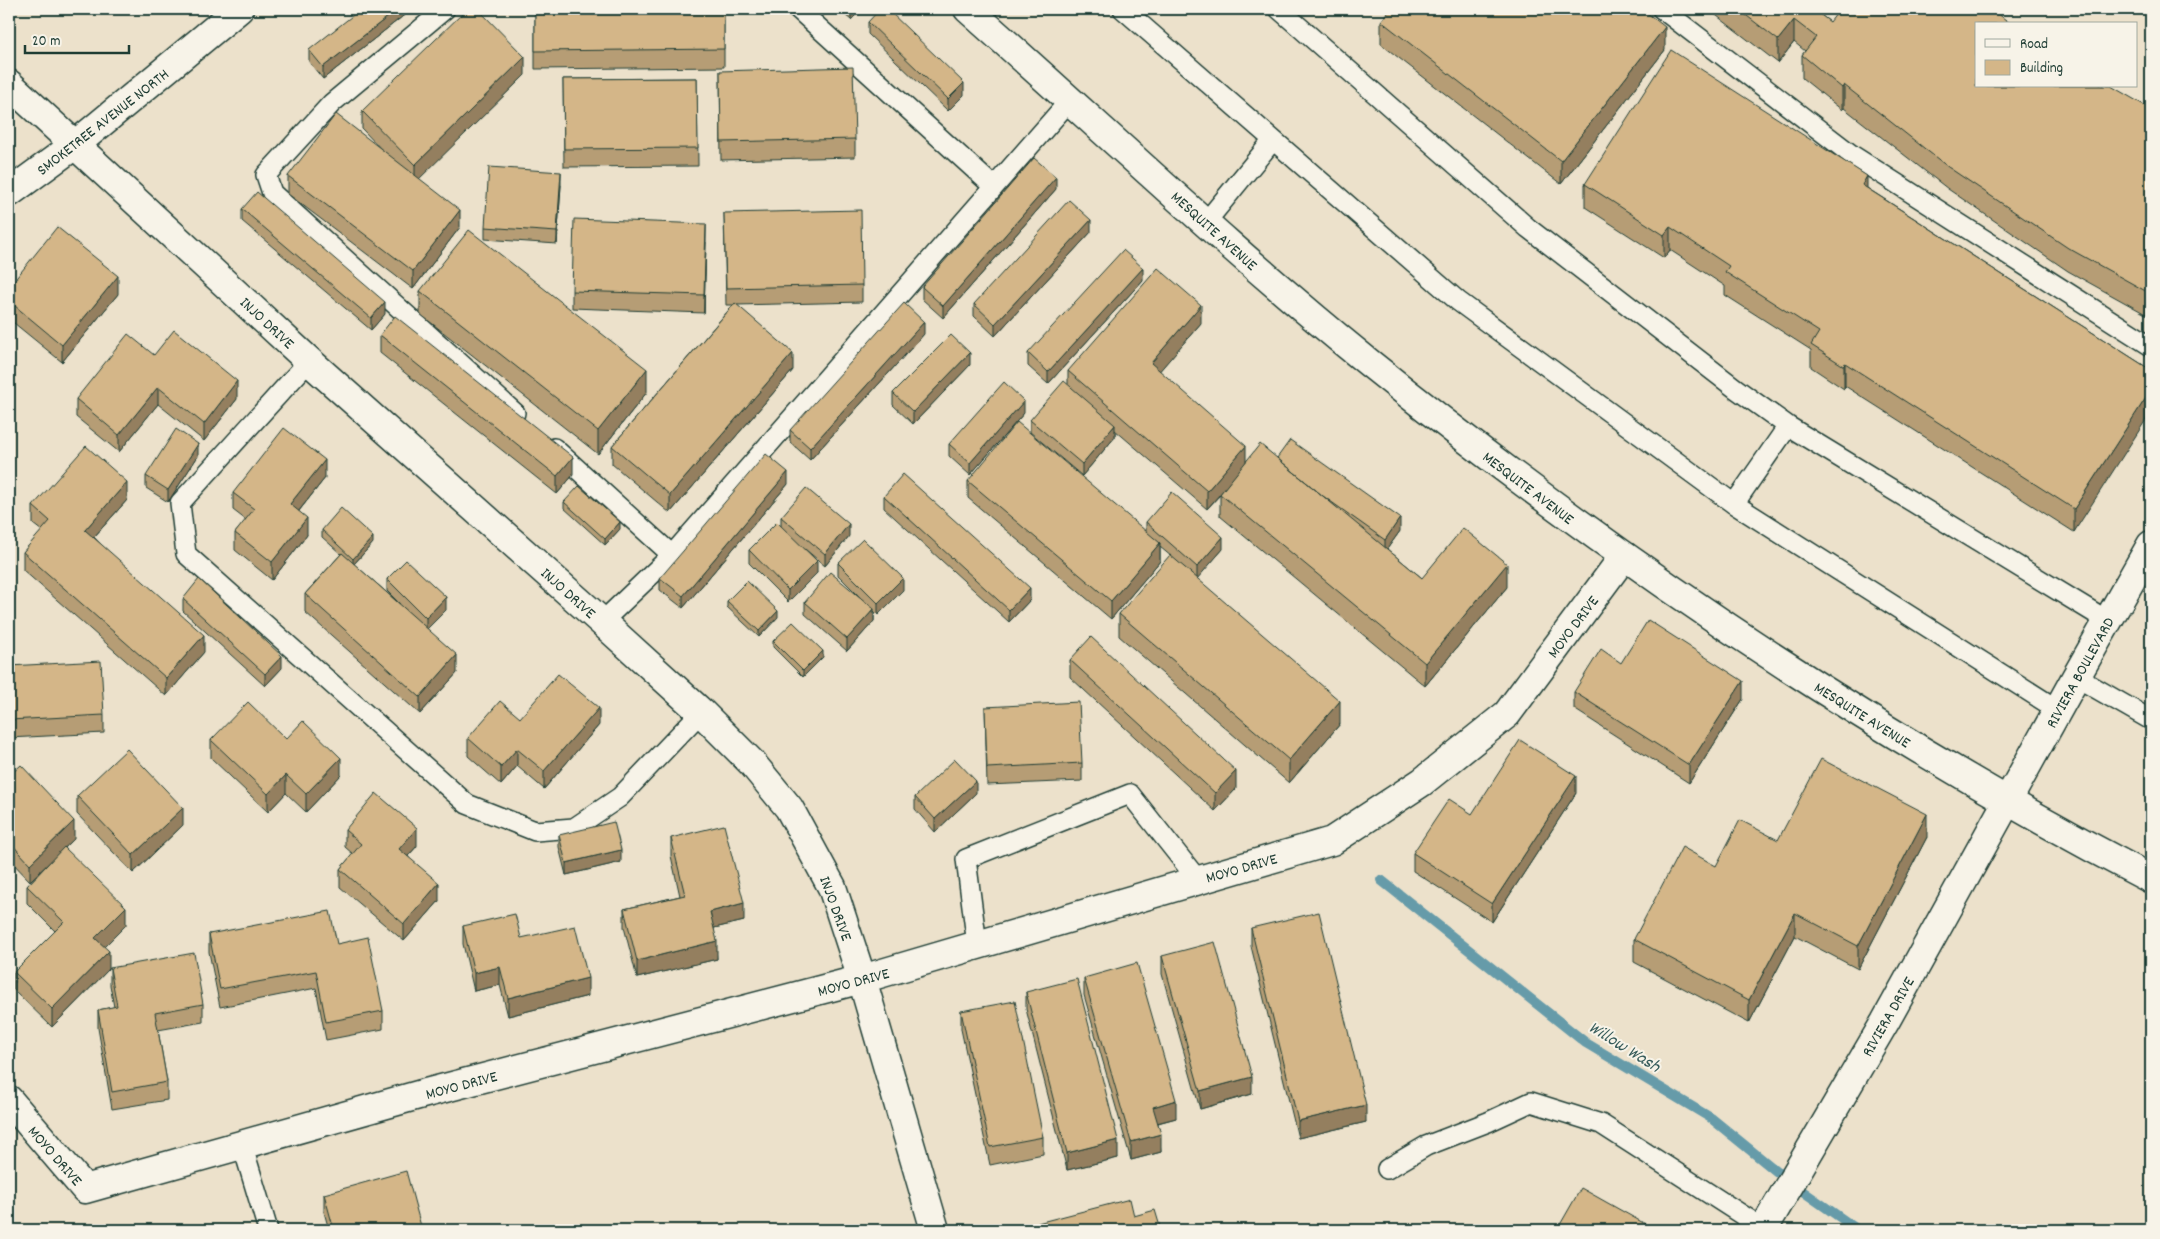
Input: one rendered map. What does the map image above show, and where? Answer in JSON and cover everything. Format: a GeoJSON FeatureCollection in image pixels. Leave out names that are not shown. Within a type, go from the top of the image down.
{"type":"FeatureCollection","features":[{"type":"Feature","properties":{"kind":"street","name":"SMOKETREE AVENUE NORTH"},"geometry":{"type":"LineString","coordinates":[[9,193],[76,144],[239,9]]}},
{"type":"Feature","properties":{"kind":"street","name":"MESQUITE AVENUE"},"geometry":{"type":"LineString","coordinates":[[968,9],[1206,222],[1365,360],[1484,453],[1624,556],[1729,628],[1855,710],[2008,800],[2151,879]]}},
{"type":"Feature","properties":{"kind":"street","name":"INJO DRIVE"},"geometry":{"type":"LineString","coordinates":[[9,84],[309,360],[602,622],[752,762],[789,808],[832,887],[862,979],[935,1230]]}},
{"type":"Feature","properties":{"kind":"street","name":"RIVIERA BOULEVARD"},"geometry":{"type":"LineString","coordinates":[[2008,800],[2151,545]]}},
{"type":"Feature","properties":{"kind":"street","name":"MOYO DRIVE"},"geometry":{"type":"LineString","coordinates":[[9,1100],[84,1189],[422,1094],[862,979],[1332,841],[1422,782],[1507,714],[1624,556]]}},
{"type":"Feature","properties":{"kind":"street","name":"RIVIERA DRIVE"},"geometry":{"type":"LineString","coordinates":[[1764,1230],[1885,1022],[2008,800]]}},
{"type":"Feature","properties":{"kind":"lane"},"geometry":{"type":"LineString","coordinates":[[445,9],[332,103],[266,175],[272,194],[672,555]]}},
{"type":"Feature","properties":{"kind":"lane"},"geometry":{"type":"LineString","coordinates":[[798,9],[994,187]]}},
{"type":"Feature","properties":{"kind":"lane"},"geometry":{"type":"LineString","coordinates":[[1123,9],[1458,300],[1734,504],[2058,710]]}},
{"type":"Feature","properties":{"kind":"lane"},"geometry":{"type":"LineString","coordinates":[[1279,9],[1528,228],[1735,388],[1788,426],[2108,621]]}},
{"type":"Feature","properties":{"kind":"lane"},"geometry":{"type":"LineString","coordinates":[[1662,9],[1852,155],[2151,346]]}},
{"type":"Feature","properties":{"kind":"lane"},"geometry":{"type":"LineString","coordinates":[[602,622],[672,555],[1070,100]]}},
{"type":"Feature","properties":{"kind":"lane"},"geometry":{"type":"LineString","coordinates":[[1206,222],[1273,140]]}},
{"type":"Feature","properties":{"kind":"lane"},"geometry":{"type":"LineString","coordinates":[[309,360],[180,503],[186,554],[467,804],[535,831],[574,828],[620,797],[700,712]]}},
{"type":"Feature","properties":{"kind":"lane"},"geometry":{"type":"LineString","coordinates":[[1734,504],[1788,426]]}},
{"type":"Feature","properties":{"kind":"lane"},"geometry":{"type":"LineString","coordinates":[[2076,677],[2151,720]]}},
{"type":"Feature","properties":{"kind":"lane"},"geometry":{"type":"LineString","coordinates":[[977,945],[966,859],[1130,794],[1198,880]]}},
{"type":"Feature","properties":{"kind":"lane"},"geometry":{"type":"LineString","coordinates":[[1387,1169],[1426,1146],[1488,1122],[1531,1102],[1601,1124],[1764,1230]]}},
{"type":"Feature","properties":{"kind":"lane"},"geometry":{"type":"LineString","coordinates":[[242,1144],[268,1230]]}},
{"type":"Feature","properties":{"kind":"building"},"geometry":{"type":"Polygon","coordinates":[[[361,9],[398,9],[323,67],[309,50],[361,9]]]}},
{"type":"Feature","properties":{"kind":"building"},"geometry":{"type":"Polygon","coordinates":[[[467,9],[478,9],[525,57],[415,165],[362,111],[467,9]]]}},
{"type":"Feature","properties":{"kind":"building"},"geometry":{"type":"Polygon","coordinates":[[[535,9],[724,9],[724,49],[535,51],[535,9]]]}},
{"type":"Feature","properties":{"kind":"building"},"geometry":{"type":"Polygon","coordinates":[[[880,9],[887,9],[964,83],[948,99],[868,22],[880,9]]]}},
{"type":"Feature","properties":{"kind":"building"},"geometry":{"type":"Polygon","coordinates":[[[1391,9],[1642,9],[1665,27],[1561,161],[1381,21],[1391,9]]]}},
{"type":"Feature","properties":{"kind":"building"},"geometry":{"type":"Polygon","coordinates":[[[1738,9],[1813,9],[1830,22],[1840,9],[1992,9],[2008,22],[1975,22],[1975,88],[2114,88],[2151,109],[2151,294],[2068,248],[1948,167],[1844,85],[1842,88],[1802,55],[1816,37],[1794,20],[1778,40],[1738,9]]]}},
{"type":"Feature","properties":{"kind":"building"},"geometry":{"type":"Polygon","coordinates":[[[1671,50],[1867,176],[1862,185],[2151,370],[2151,390],[2074,509],[1845,363],[1844,366],[1811,345],[1819,332],[1725,272],[1729,266],[1670,227],[1664,235],[1585,184],[1671,50]]]}},
{"type":"Feature","properties":{"kind":"building"},"geometry":{"type":"Polygon","coordinates":[[[853,67],[855,139],[721,142],[720,71],[853,67]]]}},
{"type":"Feature","properties":{"kind":"building"},"geometry":{"type":"Polygon","coordinates":[[[697,78],[698,148],[564,149],[563,79],[697,78]]]}},
{"type":"Feature","properties":{"kind":"building"},"geometry":{"type":"Polygon","coordinates":[[[336,114],[460,210],[413,271],[288,176],[336,114]]]}},
{"type":"Feature","properties":{"kind":"building"},"geometry":{"type":"Polygon","coordinates":[[[1034,158],[1056,177],[943,306],[922,287],[1034,158]]]}},
{"type":"Feature","properties":{"kind":"building"},"geometry":{"type":"Polygon","coordinates":[[[489,167],[561,172],[557,232],[485,227],[489,167]]]}},
{"type":"Feature","properties":{"kind":"building"},"geometry":{"type":"Polygon","coordinates":[[[257,192],[385,302],[371,318],[242,209],[257,192]]]}},
{"type":"Feature","properties":{"kind":"building"},"geometry":{"type":"Polygon","coordinates":[[[1069,200],[1091,220],[995,324],[974,304],[1069,200]]]}},
{"type":"Feature","properties":{"kind":"building"},"geometry":{"type":"Polygon","coordinates":[[[861,210],[862,285],[726,288],[724,213],[861,210]]]}},
{"type":"Feature","properties":{"kind":"building"},"geometry":{"type":"Polygon","coordinates":[[[574,219],[706,224],[704,295],[572,291],[574,219]]]}},
{"type":"Feature","properties":{"kind":"building"},"geometry":{"type":"Polygon","coordinates":[[[57,227],[118,276],[62,345],[9,301],[9,287],[57,227]]]}},
{"type":"Feature","properties":{"kind":"building"},"geometry":{"type":"Polygon","coordinates":[[[469,230],[647,369],[598,431],[420,291],[469,230]]]}},
{"type":"Feature","properties":{"kind":"building"},"geometry":{"type":"Polygon","coordinates":[[[1123,250],[1143,268],[1048,372],[1028,353],[1123,250]]]}},
{"type":"Feature","properties":{"kind":"building"},"geometry":{"type":"Polygon","coordinates":[[[1158,268],[1201,305],[1151,363],[1246,446],[1207,491],[1068,371],[1158,268]]]}},
{"type":"Feature","properties":{"kind":"building"},"geometry":{"type":"Polygon","coordinates":[[[735,303],[793,353],[670,495],[612,446],[735,303]]]}},
{"type":"Feature","properties":{"kind":"building"},"geometry":{"type":"Polygon","coordinates":[[[904,303],[924,322],[810,448],[790,430],[904,303]]]}},
{"type":"Feature","properties":{"kind":"building"},"geometry":{"type":"Polygon","coordinates":[[[395,316],[573,457],[557,476],[380,335],[395,316]]]}},
{"type":"Feature","properties":{"kind":"building"},"geometry":{"type":"Polygon","coordinates":[[[174,330],[237,381],[204,424],[158,387],[119,435],[76,399],[128,334],[154,355],[174,330]]]}},
{"type":"Feature","properties":{"kind":"building"},"geometry":{"type":"Polygon","coordinates":[[[951,335],[970,353],[913,412],[893,393],[951,335]]]}},
{"type":"Feature","properties":{"kind":"building"},"geometry":{"type":"Polygon","coordinates":[[[1064,381],[1115,425],[1082,464],[1030,420],[1064,381]]]}},
{"type":"Feature","properties":{"kind":"building"},"geometry":{"type":"Polygon","coordinates":[[[1004,382],[1024,401],[970,463],[949,444],[1004,382]]]}},
{"type":"Feature","properties":{"kind":"building"},"geometry":{"type":"Polygon","coordinates":[[[1017,422],[1160,543],[1111,601],[968,481],[1017,422]]]}},
{"type":"Feature","properties":{"kind":"building"},"geometry":{"type":"Polygon","coordinates":[[[284,428],[325,460],[290,504],[307,518],[272,562],[235,533],[254,509],[233,493],[284,428]]]}},
{"type":"Feature","properties":{"kind":"building"},"geometry":{"type":"Polygon","coordinates":[[[176,429],[198,444],[168,490],[146,476],[176,429]]]}},
{"type":"Feature","properties":{"kind":"building"},"geometry":{"type":"Polygon","coordinates":[[[1290,440],[1400,518],[1385,540],[1323,496],[1277,458],[1290,440]]]}},
{"type":"Feature","properties":{"kind":"building"},"geometry":{"type":"Polygon","coordinates":[[[1260,444],[1422,578],[1463,528],[1507,564],[1425,663],[1220,494],[1260,444]]]}},
{"type":"Feature","properties":{"kind":"building"},"geometry":{"type":"Polygon","coordinates":[[[86,446],[127,482],[85,530],[204,635],[166,678],[23,552],[50,521],[33,506],[86,446]]]}},
{"type":"Feature","properties":{"kind":"building"},"geometry":{"type":"Polygon","coordinates":[[[766,454],[788,472],[683,596],[660,578],[766,454]]]}},
{"type":"Feature","properties":{"kind":"building"},"geometry":{"type":"Polygon","coordinates":[[[903,474],[1030,588],[1009,610],[884,496],[903,474]]]}},
{"type":"Feature","properties":{"kind":"building"},"geometry":{"type":"Polygon","coordinates":[[[579,486],[620,522],[605,539],[564,502],[579,486]]]}},
{"type":"Feature","properties":{"kind":"building"},"geometry":{"type":"Polygon","coordinates":[[[806,488],[849,524],[825,554],[781,517],[806,488]]]}},
{"type":"Feature","properties":{"kind":"building"},"geometry":{"type":"Polygon","coordinates":[[[1172,492],[1223,537],[1197,567],[1146,522],[1172,492]]]}},
{"type":"Feature","properties":{"kind":"building"},"geometry":{"type":"Polygon","coordinates":[[[341,508],[373,537],[353,559],[322,530],[341,508]]]}},
{"type":"Feature","properties":{"kind":"building"},"geometry":{"type":"Polygon","coordinates":[[[777,522],[817,561],[788,590],[749,550],[777,522]]]}},
{"type":"Feature","properties":{"kind":"building"},"geometry":{"type":"Polygon","coordinates":[[[863,539],[903,578],[878,603],[838,563],[863,539]]]}},
{"type":"Feature","properties":{"kind":"building"},"geometry":{"type":"Polygon","coordinates":[[[342,553],[457,655],[420,697],[305,594],[342,553]]]}},
{"type":"Feature","properties":{"kind":"building"},"geometry":{"type":"Polygon","coordinates":[[[1170,555],[1340,701],[1289,760],[1119,614],[1170,555]]]}},
{"type":"Feature","properties":{"kind":"building"},"geometry":{"type":"Polygon","coordinates":[[[406,560],[446,597],[426,618],[387,579],[406,560]]]}},
{"type":"Feature","properties":{"kind":"building"},"geometry":{"type":"Polygon","coordinates":[[[830,572],[874,609],[847,639],[805,602],[830,572]]]}},
{"type":"Feature","properties":{"kind":"building"},"geometry":{"type":"Polygon","coordinates":[[[199,579],[282,656],[265,674],[183,599],[199,579]]]}},
{"type":"Feature","properties":{"kind":"building"},"geometry":{"type":"Polygon","coordinates":[[[747,581],[778,611],[759,631],[727,601],[747,581]]]}},
{"type":"Feature","properties":{"kind":"building"},"geometry":{"type":"Polygon","coordinates":[[[1648,620],[1743,681],[1689,765],[1574,692],[1601,649],[1621,663],[1648,620]]]}},
{"type":"Feature","properties":{"kind":"building"},"geometry":{"type":"Polygon","coordinates":[[[793,622],[823,651],[803,671],[773,641],[793,622]]]}},
{"type":"Feature","properties":{"kind":"building"},"geometry":{"type":"Polygon","coordinates":[[[1091,637],[1236,771],[1215,793],[1070,660],[1091,637]]]}},
{"type":"Feature","properties":{"kind":"building"},"geometry":{"type":"Polygon","coordinates":[[[101,661],[104,715],[9,720],[9,666],[101,661]]]}},
{"type":"Feature","properties":{"kind":"building"},"geometry":{"type":"Polygon","coordinates":[[[558,674],[599,708],[544,771],[517,749],[501,767],[468,738],[500,701],[520,718],[558,674]]]}},
{"type":"Feature","properties":{"kind":"building"},"geometry":{"type":"Polygon","coordinates":[[[248,702],[286,739],[303,721],[341,758],[306,794],[286,775],[268,794],[211,740],[248,702]]]}},
{"type":"Feature","properties":{"kind":"building"},"geometry":{"type":"Polygon","coordinates":[[[1079,702],[1082,763],[987,768],[985,707],[1079,702]]]}},
{"type":"Feature","properties":{"kind":"building"},"geometry":{"type":"Polygon","coordinates":[[[1520,740],[1576,776],[1492,904],[1413,853],[1449,799],[1472,814],[1520,740]]]}},
{"type":"Feature","properties":{"kind":"building"},"geometry":{"type":"Polygon","coordinates":[[[127,749],[183,808],[133,855],[77,796],[127,749]]]}},
{"type":"Feature","properties":{"kind":"building"},"geometry":{"type":"Polygon","coordinates":[[[955,759],[976,781],[935,819],[915,797],[955,759]]]}},
{"type":"Feature","properties":{"kind":"building"},"geometry":{"type":"Polygon","coordinates":[[[1821,759],[1927,814],[1858,946],[1795,913],[1749,1000],[1634,939],[1682,847],[1716,866],[1740,820],[1778,840],[1821,759]]]}},
{"type":"Feature","properties":{"kind":"building"},"geometry":{"type":"Polygon","coordinates":[[[21,765],[74,821],[30,864],[9,841],[9,776],[21,765]]]}},
{"type":"Feature","properties":{"kind":"building"},"geometry":{"type":"Polygon","coordinates":[[[376,793],[417,828],[399,849],[439,883],[404,924],[340,869],[361,844],[345,830],[376,793]]]}},
{"type":"Feature","properties":{"kind":"building"},"geometry":{"type":"Polygon","coordinates":[[[614,822],[621,850],[566,863],[559,835],[614,822]]]}},
{"type":"Feature","properties":{"kind":"building"},"geometry":{"type":"Polygon","coordinates":[[[724,825],[744,903],[710,912],[717,941],[637,961],[624,909],[685,895],[671,838],[724,825]]]}},
{"type":"Feature","properties":{"kind":"building"},"geometry":{"type":"Polygon","coordinates":[[[64,847],[126,907],[95,938],[109,951],[52,1009],[14,972],[64,922],[27,886],[64,847]]]}},
{"type":"Feature","properties":{"kind":"building"},"geometry":{"type":"Polygon","coordinates":[[[330,911],[337,944],[368,937],[383,1011],[326,1022],[316,971],[220,989],[209,934],[330,911]]]}},
{"type":"Feature","properties":{"kind":"building"},"geometry":{"type":"Polygon","coordinates":[[[1319,912],[1366,1105],[1298,1121],[1251,928],[1319,912]]]}},
{"type":"Feature","properties":{"kind":"building"},"geometry":{"type":"Polygon","coordinates":[[[515,914],[521,938],[575,926],[588,978],[508,998],[500,967],[474,973],[463,926],[515,914]]]}},
{"type":"Feature","properties":{"kind":"building"},"geometry":{"type":"Polygon","coordinates":[[[1215,942],[1252,1077],[1200,1091],[1162,956],[1215,942]]]}},
{"type":"Feature","properties":{"kind":"building"},"geometry":{"type":"Polygon","coordinates":[[[194,953],[203,1004],[155,1013],[167,1082],[112,1092],[98,1010],[117,1006],[110,968],[194,953]]]}},
{"type":"Feature","properties":{"kind":"building"},"geometry":{"type":"Polygon","coordinates":[[[1137,963],[1176,1100],[1153,1107],[1161,1134],[1131,1142],[1084,978],[1137,963]]]}},
{"type":"Feature","properties":{"kind":"building"},"geometry":{"type":"Polygon","coordinates":[[[1077,979],[1118,1140],[1067,1153],[1026,992],[1077,979]]]}},
{"type":"Feature","properties":{"kind":"building"},"geometry":{"type":"Polygon","coordinates":[[[1015,1001],[1043,1137],[990,1147],[961,1011],[1015,1001]]]}},
{"type":"Feature","properties":{"kind":"building"},"geometry":{"type":"Polygon","coordinates":[[[406,1171],[422,1230],[334,1230],[324,1194],[406,1171]]]}},
{"type":"Feature","properties":{"kind":"building"},"geometry":{"type":"Polygon","coordinates":[[[1581,1188],[1656,1230],[1557,1230],[1581,1188]]]}},
{"type":"Feature","properties":{"kind":"building"},"geometry":{"type":"Polygon","coordinates":[[[1130,1199],[1134,1216],[1155,1210],[1161,1230],[1023,1230],[1022,1227],[1130,1199]]]}},
{"type":"Feature","properties":{"kind":"waterway","name":"Willow Wash"},"geometry":{"type":"LineString","coordinates":[[1381,880],[1586,1043],[1711,1118],[1791,1183],[1858,1230]]}}]}
